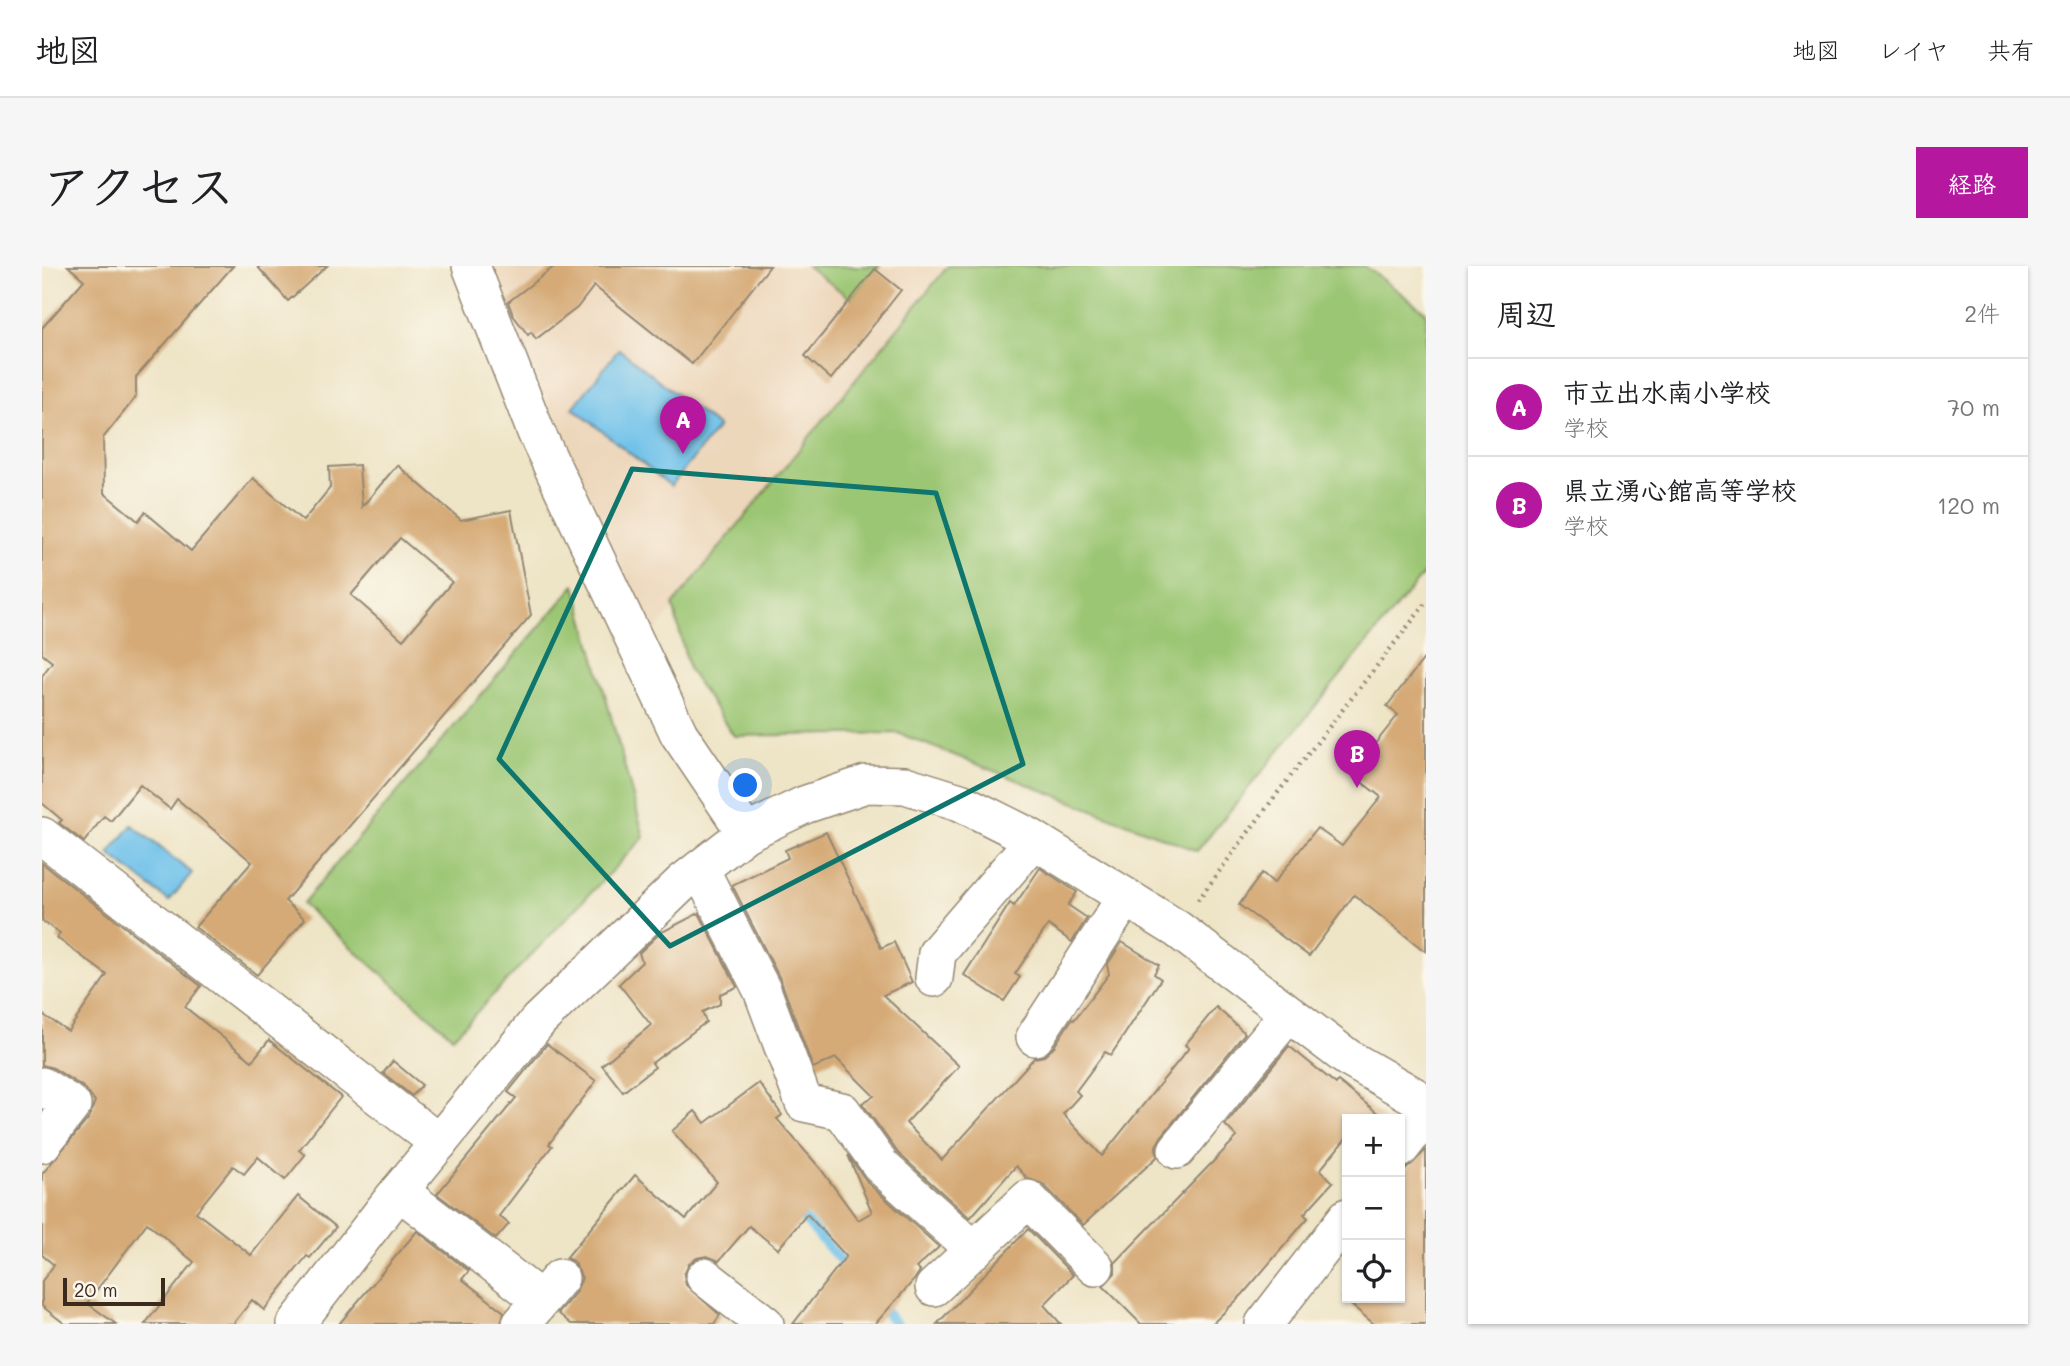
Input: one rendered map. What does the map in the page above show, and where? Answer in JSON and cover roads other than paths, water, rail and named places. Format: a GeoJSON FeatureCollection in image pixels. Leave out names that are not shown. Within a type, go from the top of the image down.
{"type":"FeatureCollection","features":[{"type":"Feature","properties":{"kind":"street"},"geometry":{"type":"LineString","coordinates":[[471,266],[536,432],[679,734],[746,833]]}},
{"type":"Feature","properties":{"kind":"street"},"geometry":{"type":"LineString","coordinates":[[296,1324],[399,1191],[539,1020],[700,869],[746,833],[804,805],[866,784],[905,785],[960,802],[1034,840],[1177,929],[1348,1058],[1426,1103]]}},
{"type":"Feature","properties":{"kind":"street"},"geometry":{"type":"LineString","coordinates":[[42,836],[439,1143]]}},
{"type":"Feature","properties":{"kind":"street"},"geometry":{"type":"LineString","coordinates":[[934,978],[937,953],[1034,840]]}},
{"type":"Feature","properties":{"kind":"street"},"geometry":{"type":"LineString","coordinates":[[700,869],[762,990],[804,1103],[842,1111],[882,1167],[974,1250]]}},
{"type":"Feature","properties":{"kind":"street"},"geometry":{"type":"LineString","coordinates":[[1035,1037],[1126,898]]}},
{"type":"Feature","properties":{"kind":"street"},"geometry":{"type":"LineString","coordinates":[[1198,1140],[1288,1014]]}},
{"type":"Feature","properties":{"kind":"street"},"geometry":{"type":"LineString","coordinates":[[42,1086],[72,1105],[42,1144]]}},
{"type":"Feature","properties":{"kind":"street"},"geometry":{"type":"LineString","coordinates":[[1405,1143],[1426,1116]]}},
{"type":"Feature","properties":{"kind":"street"},"geometry":{"type":"LineString","coordinates":[[399,1191],[540,1300]]}},
{"type":"Feature","properties":{"kind":"street"},"geometry":{"type":"LineString","coordinates":[[934,1287],[1028,1199],[1095,1267]]}},
{"type":"Feature","properties":{"kind":"street"},"geometry":{"type":"LineString","coordinates":[[1264,1324],[1342,1223]]}},
{"type":"Feature","properties":{"kind":"street"},"geometry":{"type":"LineString","coordinates":[[705,1277],[765,1324]]}},
{"type":"Feature","properties":{"kind":"water"},"geometry":{"type":"Polygon","coordinates":[[[619,349],[718,427],[671,486],[573,408],[619,349]]]}},
{"type":"Feature","properties":{"kind":"water"},"geometry":{"type":"Polygon","coordinates":[[[132,825],[192,873],[169,901],[109,854],[132,825]]]}},
{"type":"Feature","properties":{"kind":"waterway"},"geometry":{"type":"LineString","coordinates":[[794,1208],[851,1272]]}},
{"type":"Feature","properties":{"kind":"waterway"},"geometry":{"type":"LineString","coordinates":[[877,1303],[896,1324]]}},
{"type":"Feature","properties":{"kind":"place","name":"市立出水南小学校"},"geometry":{"type":"Point","coordinates":[683,454]}},
{"type":"Feature","properties":{"kind":"place","name":"県立湧心館高等学校"},"geometry":{"type":"Point","coordinates":[1357,788]}}]}
